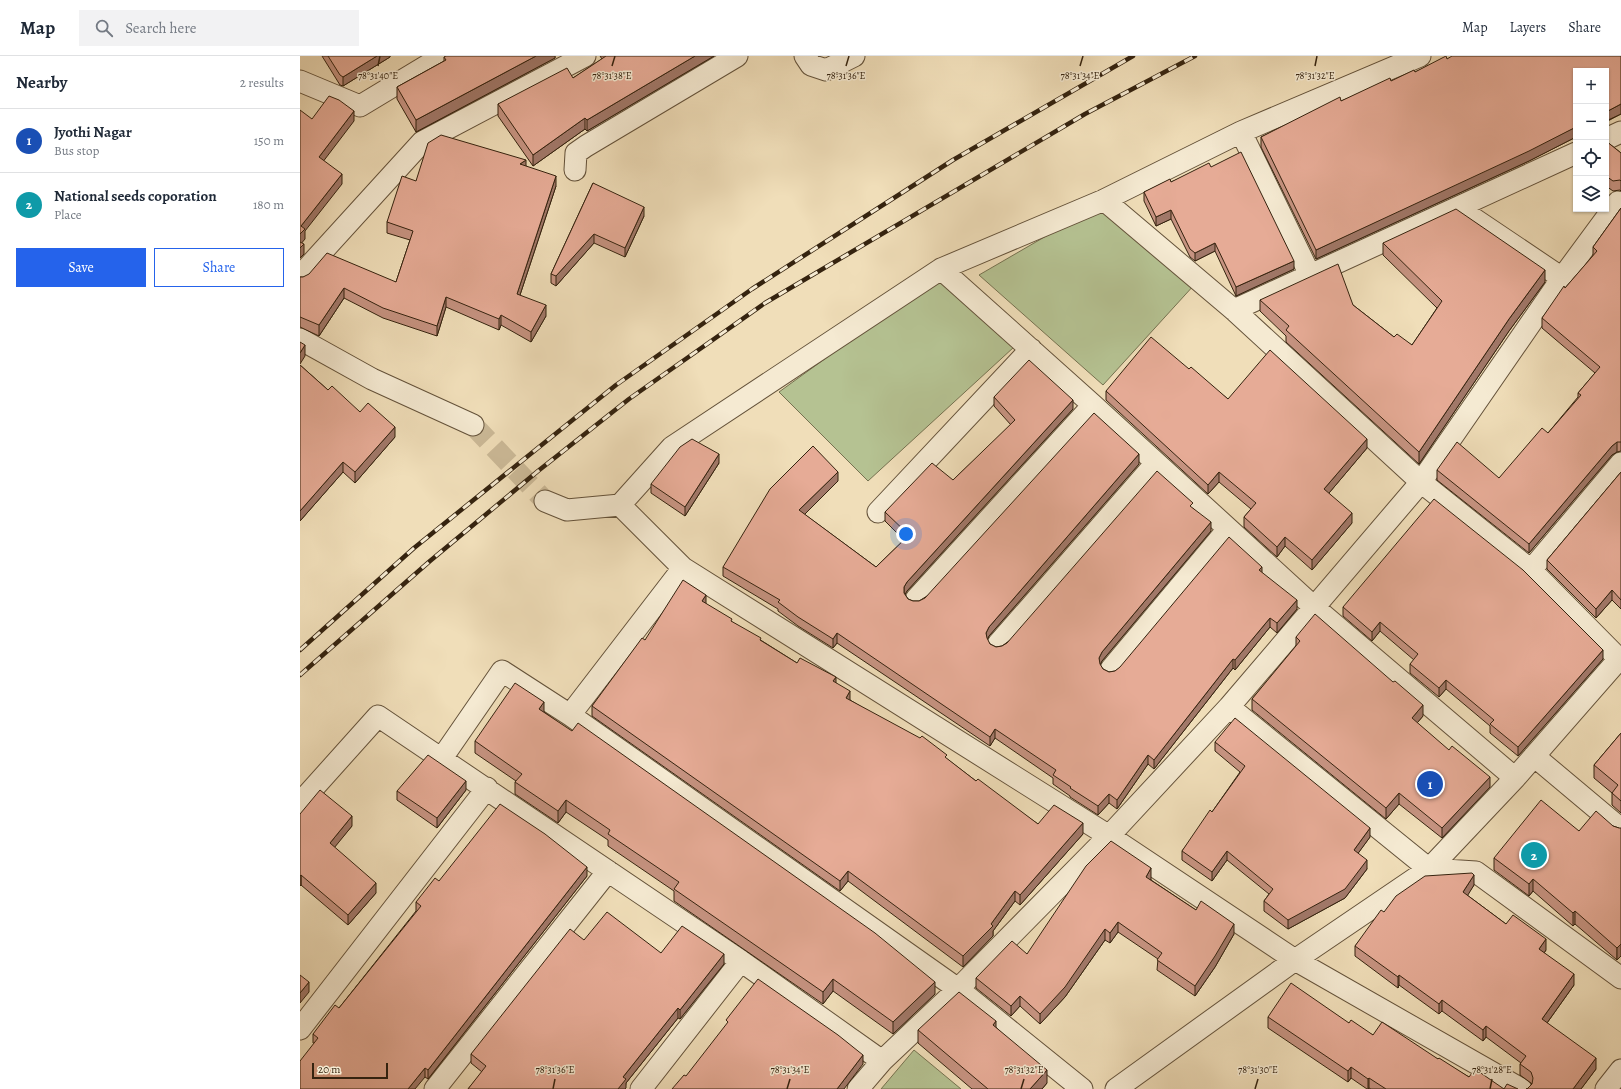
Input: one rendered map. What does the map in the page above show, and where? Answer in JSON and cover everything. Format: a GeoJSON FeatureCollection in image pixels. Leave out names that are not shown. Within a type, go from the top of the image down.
{"type":"FeatureCollection","features":[{"type":"Feature","properties":{"kind":"street"},"geometry":{"type":"LineString","coordinates":[[300,81],[360,106],[443,56]]}},
{"type":"Feature","properties":{"kind":"street"},"geometry":{"type":"LineString","coordinates":[[300,276],[422,142],[585,56]]}},
{"type":"Feature","properties":{"kind":"street"},"geometry":{"type":"LineString","coordinates":[[575,170],[576,153],[737,56]]}},
{"type":"Feature","properties":{"kind":"street"},"geometry":{"type":"LineString","coordinates":[[806,56],[811,65],[826,70],[854,56]]}},
{"type":"Feature","properties":{"kind":"street"},"geometry":{"type":"LineString","coordinates":[[545,501],[567,510],[620,506],[672,447],[941,269],[1104,200],[1241,132],[1420,56]]}},
{"type":"Feature","properties":{"kind":"street"},"geometry":{"type":"LineString","coordinates":[[1241,132],[1310,275]]}},
{"type":"Feature","properties":{"kind":"street"},"geometry":{"type":"LineString","coordinates":[[1609,138],[1621,132]]}},
{"type":"Feature","properties":{"kind":"street"},"geometry":{"type":"LineString","coordinates":[[1234,310],[1573,154]]}},
{"type":"Feature","properties":{"kind":"street"},"geometry":{"type":"LineString","coordinates":[[1104,200],[1234,310],[1421,482],[1532,570],[1620,660],[1515,778],[1429,869],[1295,960],[1116,1089]]}},
{"type":"Feature","properties":{"kind":"street"},"geometry":{"type":"LineString","coordinates":[[858,1089],[882,1061],[958,989],[1109,836],[1230,708],[1421,482],[1562,278],[1618,202]]}},
{"type":"Feature","properties":{"kind":"street"},"geometry":{"type":"LineString","coordinates":[[1458,208],[1562,278]]}},
{"type":"Feature","properties":{"kind":"street"},"geometry":{"type":"LineString","coordinates":[[941,269],[1093,405],[1315,608],[1515,778]]}},
{"type":"Feature","properties":{"kind":"street"},"geometry":{"type":"LineString","coordinates":[[300,339],[372,379],[473,425]]}},
{"type":"Feature","properties":{"kind":"street"},"geometry":{"type":"LineString","coordinates":[[878,512],[1031,349]]}},
{"type":"Feature","properties":{"kind":"street"},"geometry":{"type":"LineString","coordinates":[[916,599],[1093,405]]}},
{"type":"Feature","properties":{"kind":"street"},"geometry":{"type":"LineString","coordinates":[[998,644],[1156,463]]}},
{"type":"Feature","properties":{"kind":"street"},"geometry":{"type":"LineString","coordinates":[[1532,570],[1621,463]]}},
{"type":"Feature","properties":{"kind":"street"},"geometry":{"type":"LineString","coordinates":[[620,506],[683,568],[1109,836],[1295,960],[1521,1089]]}},
{"type":"Feature","properties":{"kind":"street"},"geometry":{"type":"LineString","coordinates":[[1111,669],[1228,529]]}},
{"type":"Feature","properties":{"kind":"street"},"geometry":{"type":"LineString","coordinates":[[570,715],[683,568]]}},
{"type":"Feature","properties":{"kind":"street"},"geometry":{"type":"LineString","coordinates":[[442,758],[502,671],[570,715],[958,989],[1082,1089]]}},
{"type":"Feature","properties":{"kind":"street"},"geometry":{"type":"LineString","coordinates":[[1230,708],[1429,869],[1476,872],[1621,978]]}},
{"type":"Feature","properties":{"kind":"street"},"geometry":{"type":"LineString","coordinates":[[300,803],[378,716],[487,788],[741,961],[882,1061]]}},
{"type":"Feature","properties":{"kind":"street"},"geometry":{"type":"LineString","coordinates":[[1534,756],[1621,829]]}},
{"type":"Feature","properties":{"kind":"street"},"geometry":{"type":"LineString","coordinates":[[300,1029],[487,788]]}},
{"type":"Feature","properties":{"kind":"street"},"geometry":{"type":"LineString","coordinates":[[435,1089],[608,871]]}},
{"type":"Feature","properties":{"kind":"street"},"geometry":{"type":"LineString","coordinates":[[641,1089],[741,961]]}},
{"type":"Feature","properties":{"kind":"street"},"geometry":{"type":"LineString","coordinates":[[1606,1089],[1621,1070]]}},
{"type":"Feature","properties":{"kind":"green space"},"geometry":{"type":"Polygon","coordinates":[[[1103,203],[1195,284],[1103,385],[979,275],[1103,203]]]}},
{"type":"Feature","properties":{"kind":"green space"},"geometry":{"type":"Polygon","coordinates":[[[941,280],[1014,347],[868,481],[779,392],[859,334],[941,280]]]}},
{"type":"Feature","properties":{"kind":"green space"},"geometry":{"type":"Polygon","coordinates":[[[914,1050],[961,1089],[881,1089],[914,1050]]]}},
{"type":"Feature","properties":{"kind":"building"},"geometry":{"type":"Polygon","coordinates":[[[328,56],[377,56],[343,77],[340,75],[328,56]]]}},
{"type":"Feature","properties":{"kind":"building"},"geometry":{"type":"Polygon","coordinates":[[[536,56],[416,120],[397,87],[446,60],[444,57],[536,56]]]}},
{"type":"Feature","properties":{"kind":"building"},"geometry":{"type":"Polygon","coordinates":[[[606,56],[695,56],[587,120],[585,118],[533,155],[498,104],[567,68],[573,78],[606,56]]]}},
{"type":"Feature","properties":{"kind":"building"},"geometry":{"type":"Polygon","coordinates":[[[1446,56],[1447,59],[1452,56],[1621,56],[1621,104],[1609,110],[1609,68],[1573,68],[1573,129],[1529,151],[1316,250],[1261,137],[1340,97],[1341,101],[1390,78],[1391,81],[1414,70],[1415,72],[1446,56]]]}},
{"type":"Feature","properties":{"kind":"building"},"geometry":{"type":"Polygon","coordinates":[[[329,96],[339,100],[354,111],[319,157],[342,174],[301,226],[305,229],[300,234],[300,110],[312,119],[329,96]]]}},
{"type":"Feature","properties":{"kind":"building"},"geometry":{"type":"Polygon","coordinates":[[[441,135],[526,160],[520,164],[556,176],[517,294],[546,305],[531,332],[501,315],[499,319],[446,297],[437,326],[383,308],[344,288],[319,325],[300,317],[300,277],[309,274],[327,253],[396,282],[413,231],[387,222],[402,176],[416,181],[428,143],[441,135]]]}},
{"type":"Feature","properties":{"kind":"building"},"geometry":{"type":"Polygon","coordinates":[[[1609,143],[1621,153],[1621,181],[1613,181],[1609,178],[1609,143]]]}},
{"type":"Feature","properties":{"kind":"building"},"geometry":{"type":"Polygon","coordinates":[[[1241,152],[1294,261],[1236,287],[1215,243],[1195,253],[1190,249],[1171,210],[1156,217],[1144,192],[1170,179],[1171,182],[1209,163],[1211,167],[1241,152]]]}},
{"type":"Feature","properties":{"kind":"building"},"geometry":{"type":"Polygon","coordinates":[[[593,183],[644,207],[625,248],[594,234],[556,276],[551,274],[593,183]]]}},
{"type":"Feature","properties":{"kind":"building"},"geometry":{"type":"Polygon","coordinates":[[[1621,208],[1621,442],[1617,442],[1612,446],[1529,544],[1437,470],[1457,442],[1499,478],[1542,428],[1548,433],[1581,395],[1578,393],[1600,367],[1542,318],[1564,286],[1565,288],[1597,251],[1593,247],[1621,208]]]}},
{"type":"Feature","properties":{"kind":"building"},"geometry":{"type":"Polygon","coordinates":[[[1456,209],[1545,270],[1509,319],[1419,452],[1286,330],[1289,326],[1260,300],[1338,264],[1353,305],[1394,337],[1397,334],[1412,345],[1442,301],[1383,243],[1456,209]]]}},
{"type":"Feature","properties":{"kind":"building"},"geometry":{"type":"Polygon","coordinates":[[[300,242],[304,244],[300,248],[300,242]]]}},
{"type":"Feature","properties":{"kind":"building"},"geometry":{"type":"Polygon","coordinates":[[[1151,337],[1189,369],[1191,367],[1228,399],[1270,350],[1367,439],[1324,489],[1352,513],[1312,560],[1285,537],[1277,547],[1244,517],[1256,503],[1219,472],[1208,485],[1106,391],[1151,337]]]}},
{"type":"Feature","properties":{"kind":"building"},"geometry":{"type":"Polygon","coordinates":[[[300,342],[305,345],[300,353],[300,342]]]}},
{"type":"Feature","properties":{"kind":"building"},"geometry":{"type":"Polygon","coordinates":[[[1029,360],[1073,400],[907,582],[904,587],[904,593],[908,599],[919,601],[925,598],[1094,413],[1139,454],[989,627],[986,633],[990,644],[996,647],[1007,643],[1157,471],[1193,503],[1190,506],[1211,522],[1102,652],[1099,658],[1103,669],[1109,672],[1115,671],[1120,667],[1229,537],[1262,567],[1259,570],[1297,600],[1277,623],[1270,618],[1235,660],[1233,659],[1154,760],[1148,755],[1117,800],[1109,794],[1098,806],[1053,775],[1056,770],[995,729],[990,737],[837,633],[833,639],[798,617],[778,602],[780,600],[723,567],[770,489],[813,446],[838,472],[799,510],[876,567],[909,535],[885,512],[932,463],[953,480],[1015,420],[994,397],[1029,360]]]}},
{"type":"Feature","properties":{"kind":"building"},"geometry":{"type":"Polygon","coordinates":[[[300,365],[328,390],[332,386],[360,412],[368,403],[395,427],[355,472],[343,462],[300,511],[300,365]]]}},
{"type":"Feature","properties":{"kind":"building"},"geometry":{"type":"Polygon","coordinates":[[[692,439],[719,454],[685,507],[651,484],[680,447],[692,439]]]}},
{"type":"Feature","properties":{"kind":"building"},"geometry":{"type":"Polygon","coordinates":[[[1621,472],[1621,600],[1612,590],[1596,609],[1547,560],[1621,472]]]}},
{"type":"Feature","properties":{"kind":"building"},"geometry":{"type":"Polygon","coordinates":[[[1434,499],[1523,570],[1603,650],[1518,747],[1490,724],[1494,720],[1446,680],[1439,688],[1410,664],[1418,654],[1380,622],[1372,632],[1343,607],[1434,499]]]}},
{"type":"Feature","properties":{"kind":"building"},"geometry":{"type":"Polygon","coordinates":[[[683,580],[706,595],[702,601],[732,619],[731,621],[761,638],[760,640],[797,663],[800,658],[836,677],[833,681],[850,691],[846,698],[920,738],[922,736],[947,755],[945,757],[976,781],[978,779],[1038,824],[1054,805],[1083,823],[1020,895],[1015,891],[991,924],[993,926],[963,956],[848,871],[840,881],[592,706],[642,638],[645,640],[683,580]]]}},
{"type":"Feature","properties":{"kind":"building"},"geometry":{"type":"Polygon","coordinates":[[[1315,614],[1393,682],[1395,681],[1423,705],[1412,718],[1449,750],[1452,746],[1490,777],[1442,828],[1399,793],[1386,808],[1252,699],[1300,641],[1296,637],[1315,614]]]}},
{"type":"Feature","properties":{"kind":"building"},"geometry":{"type":"Polygon","coordinates":[[[515,683],[544,702],[539,709],[572,731],[578,723],[875,933],[935,982],[893,1022],[833,979],[823,992],[674,889],[679,882],[608,834],[610,830],[566,800],[558,811],[515,782],[522,774],[475,741],[515,683]]]}},
{"type":"Feature","properties":{"kind":"building"},"geometry":{"type":"Polygon","coordinates":[[[1235,718],[1370,828],[1354,850],[1367,860],[1345,889],[1288,920],[1264,901],[1273,889],[1227,851],[1212,872],[1182,851],[1210,810],[1212,812],[1245,766],[1215,742],[1235,718]]]}},
{"type":"Feature","properties":{"kind":"building"},"geometry":{"type":"Polygon","coordinates":[[[1621,733],[1621,801],[1612,793],[1618,785],[1594,765],[1621,733]]]}},
{"type":"Feature","properties":{"kind":"building"},"geometry":{"type":"Polygon","coordinates":[[[428,755],[466,781],[437,818],[397,791],[428,755]]]}},
{"type":"Feature","properties":{"kind":"building"},"geometry":{"type":"Polygon","coordinates":[[[320,790],[352,816],[330,843],[376,883],[348,915],[301,875],[300,876],[300,814],[320,790]]]}},
{"type":"Feature","properties":{"kind":"building"},"geometry":{"type":"Polygon","coordinates":[[[1541,800],[1579,831],[1596,811],[1613,826],[1621,828],[1621,944],[1617,948],[1575,911],[1573,913],[1533,879],[1529,884],[1494,858],[1541,800]]]}},
{"type":"Feature","properties":{"kind":"building"},"geometry":{"type":"Polygon","coordinates":[[[500,804],[545,834],[587,867],[428,1070],[425,1068],[408,1089],[300,1089],[300,1061],[318,1038],[313,1034],[335,1005],[339,1008],[421,906],[416,902],[435,878],[439,881],[500,804]]]}},
{"type":"Feature","properties":{"kind":"building"},"geometry":{"type":"Polygon","coordinates":[[[1111,841],[1151,868],[1146,877],[1196,910],[1201,901],[1234,924],[1215,956],[1195,986],[1157,960],[1162,953],[1118,922],[1110,933],[1105,929],[1065,987],[1040,1014],[1020,996],[1011,1006],[976,978],[1012,941],[1027,954],[1086,866],[1111,841]]]}},
{"type":"Feature","properties":{"kind":"building"},"geometry":{"type":"Polygon","coordinates":[[[1472,873],[1474,875],[1463,892],[1506,924],[1513,915],[1546,939],[1539,949],[1574,974],[1542,1019],[1596,1058],[1573,1089],[1527,1089],[1532,1084],[1533,1078],[1531,1072],[1520,1064],[1526,1056],[1486,1026],[1483,1030],[1442,1000],[1439,1004],[1355,946],[1381,910],[1384,912],[1396,896],[1425,876],[1472,873]]]}},
{"type":"Feature","properties":{"kind":"building"},"geometry":{"type":"Polygon","coordinates":[[[607,912],[661,953],[682,926],[724,954],[680,1010],[678,1008],[623,1077],[626,1079],[618,1089],[468,1089],[486,1066],[471,1054],[570,929],[584,940],[607,912]]]}},
{"type":"Feature","properties":{"kind":"building"},"geometry":{"type":"Polygon","coordinates":[[[300,975],[309,982],[300,993],[300,975]]]}},
{"type":"Feature","properties":{"kind":"building"},"geometry":{"type":"Polygon","coordinates":[[[758,979],[838,1035],[863,1055],[837,1089],[672,1089],[684,1075],[686,1076],[728,1022],[726,1020],[758,979]]]}},
{"type":"Feature","properties":{"kind":"building"},"geometry":{"type":"Polygon","coordinates":[[[1291,983],[1349,1023],[1351,1020],[1373,1035],[1382,1022],[1438,1059],[1439,1058],[1469,1077],[1475,1069],[1504,1089],[1386,1089],[1351,1067],[1348,1071],[1268,1017],[1291,983]]]}},
{"type":"Feature","properties":{"kind":"building"},"geometry":{"type":"Polygon","coordinates":[[[959,992],[996,1021],[993,1025],[1047,1070],[1030,1089],[988,1089],[918,1030],[959,992]]]}},
{"type":"Feature","properties":{"kind":"building"},"geometry":{"type":"Polygon","coordinates":[[[1507,1084],[1518,1089],[1504,1089],[1507,1084]]]}},
{"type":"Feature","properties":{"kind":"tunnel"},"geometry":{"type":"LineString","coordinates":[[473,425],[545,501]]}},
{"type":"Feature","properties":{"kind":"railway"},"geometry":{"type":"LineString","coordinates":[[300,650],[414,548],[616,385],[752,289],[953,160],[1133,56]]}},
{"type":"Feature","properties":{"kind":"railway"},"geometry":{"type":"LineString","coordinates":[[300,675],[430,561],[538,471],[629,399],[765,303],[1085,114],[1195,56]]}},
{"type":"Feature","properties":{"kind":"place","name":"Jyothi Nagar"},"geometry":{"type":"Point","coordinates":[1430,784]}},
{"type":"Feature","properties":{"kind":"place","name":"National seeds coporation"},"geometry":{"type":"Point","coordinates":[1534,855]}}]}
